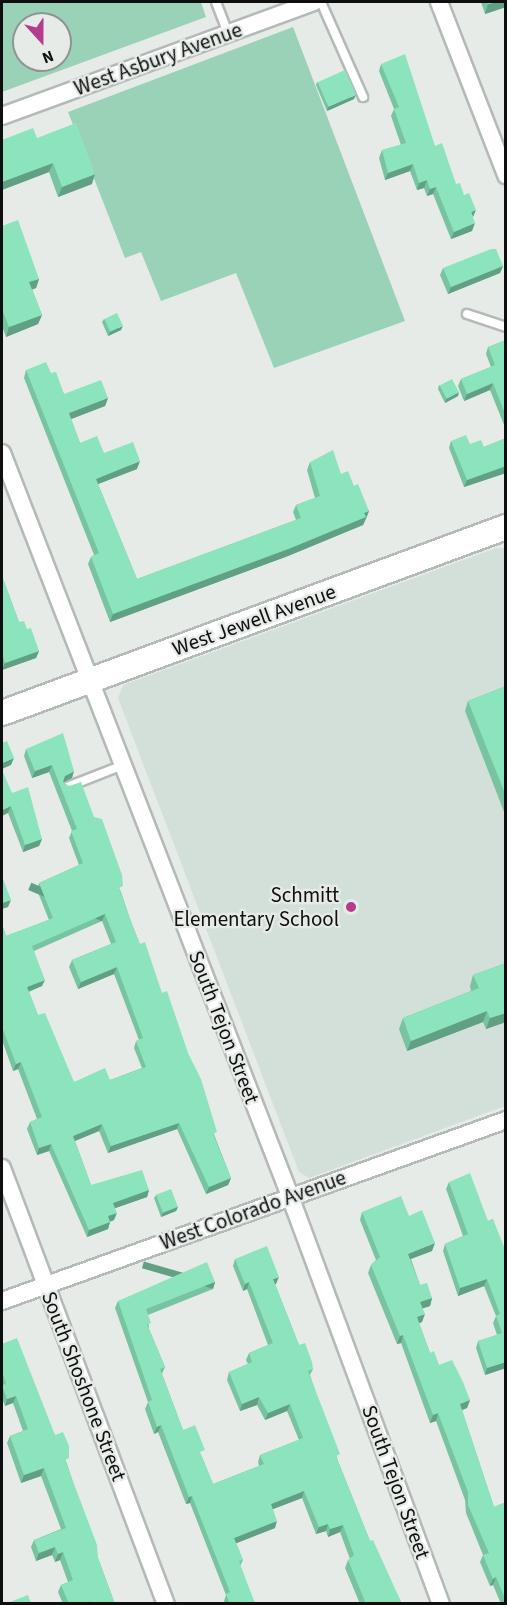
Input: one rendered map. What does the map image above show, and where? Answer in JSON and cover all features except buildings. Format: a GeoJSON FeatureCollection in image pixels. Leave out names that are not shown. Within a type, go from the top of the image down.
{"type":"FeatureCollection","features":[{"type":"Feature","properties":{"kind":"street","name":"West Asbury Avenue"},"geometry":{"type":"LineString","coordinates":[[2,116],[314,2]]}},
{"type":"Feature","properties":{"kind":"street"},"geometry":{"type":"LineString","coordinates":[[439,2],[506,175]]}},
{"type":"Feature","properties":{"kind":"street","name":"South Tejon Street"},"geometry":{"type":"LineString","coordinates":[[2,453],[290,1196],[441,1604]]}},
{"type":"Feature","properties":{"kind":"street","name":"West Jewell Avenue"},"geometry":{"type":"LineString","coordinates":[[2,713],[506,527]]}},
{"type":"Feature","properties":{"kind":"street","name":"West Colorado Avenue"},"geometry":{"type":"LineString","coordinates":[[2,1301],[290,1196],[505,1124]]}},
{"type":"Feature","properties":{"kind":"street","name":"South Shoshone Street"},"geometry":{"type":"LineString","coordinates":[[2,1168],[166,1604]]}},
{"type":"Feature","properties":{"kind":"lane"},"geometry":{"type":"LineString","coordinates":[[216,2],[228,33]]}},
{"type":"Feature","properties":{"kind":"lane"},"geometry":{"type":"LineString","coordinates":[[321,2],[363,97]]}},
{"type":"Feature","properties":{"kind":"lane"},"geometry":{"type":"LineString","coordinates":[[467,314],[506,327]]}},
{"type":"Feature","properties":{"kind":"lane"},"geometry":{"type":"LineString","coordinates":[[67,787],[123,765]]}},
{"type":"Feature","properties":{"kind":"shaded area","name":"Schmitt Elementary School"},"geometry":{"type":"Polygon","coordinates":[[[496,548],[505,548],[505,1106],[309,1178],[299,1172],[118,698],[123,685],[496,548]]]}},
{"type":"Feature","properties":{"kind":"green space"},"geometry":{"type":"Polygon","coordinates":[[[2,2],[201,2],[206,17],[72,66],[72,12],[12,12],[12,72],[56,72],[2,92],[2,2]]]}},
{"type":"Feature","properties":{"kind":"green space"},"geometry":{"type":"Polygon","coordinates":[[[293,27],[405,321],[274,368],[236,273],[161,301],[141,252],[125,258],[68,112],[293,27]]]}},
{"type":"Feature","properties":{"kind":"place","name":"Schmitt Elementary School"},"geometry":{"type":"Point","coordinates":[351,907]}}]}
